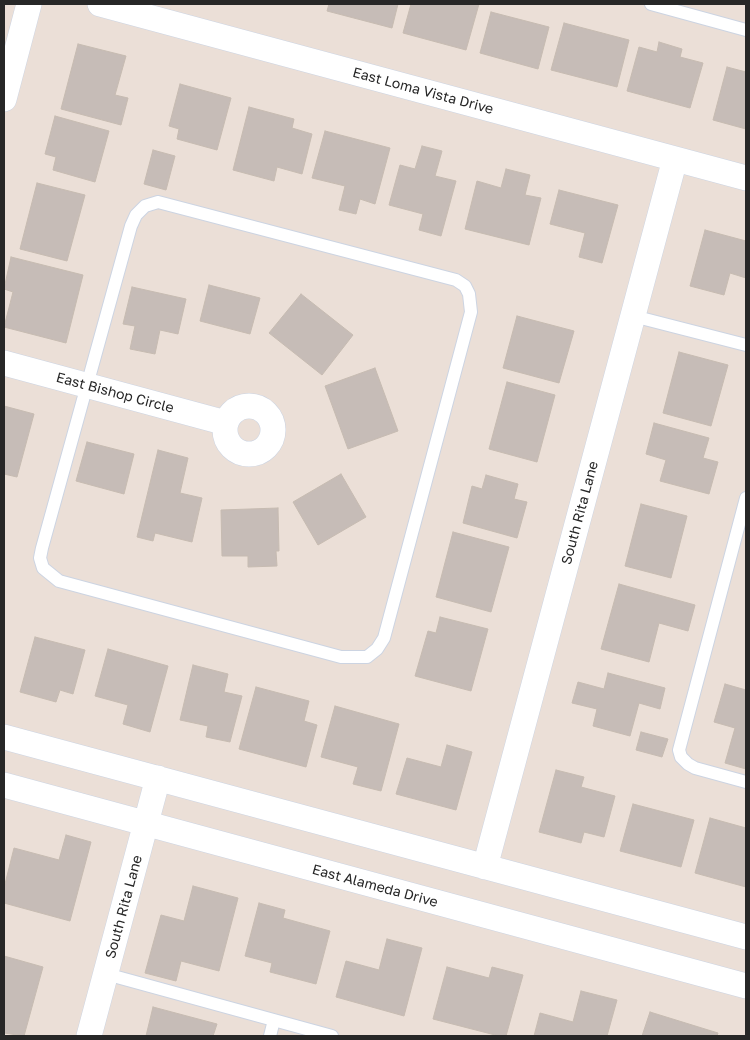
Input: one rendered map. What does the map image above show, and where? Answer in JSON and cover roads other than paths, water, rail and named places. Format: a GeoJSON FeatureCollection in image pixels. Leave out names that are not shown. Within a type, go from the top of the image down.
{"type":"FeatureCollection","features":[{"type":"Feature","properties":{"kind":"street"},"geometry":{"type":"LineString","coordinates":[[4,99],[29,4]]}},
{"type":"Feature","properties":{"kind":"street","name":"East Loma Vista Drive"},"geometry":{"type":"LineString","coordinates":[[100,4],[746,178]]}},
{"type":"Feature","properties":{"kind":"street","name":"South Rita Lane"},"geometry":{"type":"LineString","coordinates":[[485,866],[675,159]]}},
{"type":"Feature","properties":{"kind":"street","name":"East Bishop Circle"},"geometry":{"type":"LineString","coordinates":[[4,363],[226,423]]}},
{"type":"Feature","properties":{"kind":"street"},"geometry":{"type":"LineString","coordinates":[[4,737],[746,937]]}},
{"type":"Feature","properties":{"kind":"street","name":"South Rita Lane"},"geometry":{"type":"LineString","coordinates":[[89,1036],[158,778]]}},
{"type":"Feature","properties":{"kind":"street","name":"East Alameda Drive"},"geometry":{"type":"LineString","coordinates":[[4,785],[746,986]]}},
{"type":"Feature","properties":{"kind":"lane"},"geometry":{"type":"LineString","coordinates":[[651,4],[746,30]]}},
{"type":"Feature","properties":{"kind":"lane"},"geometry":{"type":"LineString","coordinates":[[158,202],[456,280],[465,286],[472,302],[384,638],[377,649],[367,657],[341,657],[69,584],[49,575],[42,568],[40,558],[86,386],[131,226],[136,215],[145,206],[158,202]]}},
{"type":"Feature","properties":{"kind":"lane"},"geometry":{"type":"LineString","coordinates":[[633,316],[746,345]]}},
{"type":"Feature","properties":{"kind":"lane"},"geometry":{"type":"LineString","coordinates":[[746,498],[679,750],[681,757],[688,764],[696,768],[746,782]]}},
{"type":"Feature","properties":{"kind":"lane"},"geometry":{"type":"LineString","coordinates":[[106,974],[332,1036]]}},
{"type":"Feature","properties":{"kind":"lane"},"geometry":{"type":"LineString","coordinates":[[270,1036],[274,1020]]}}]}
